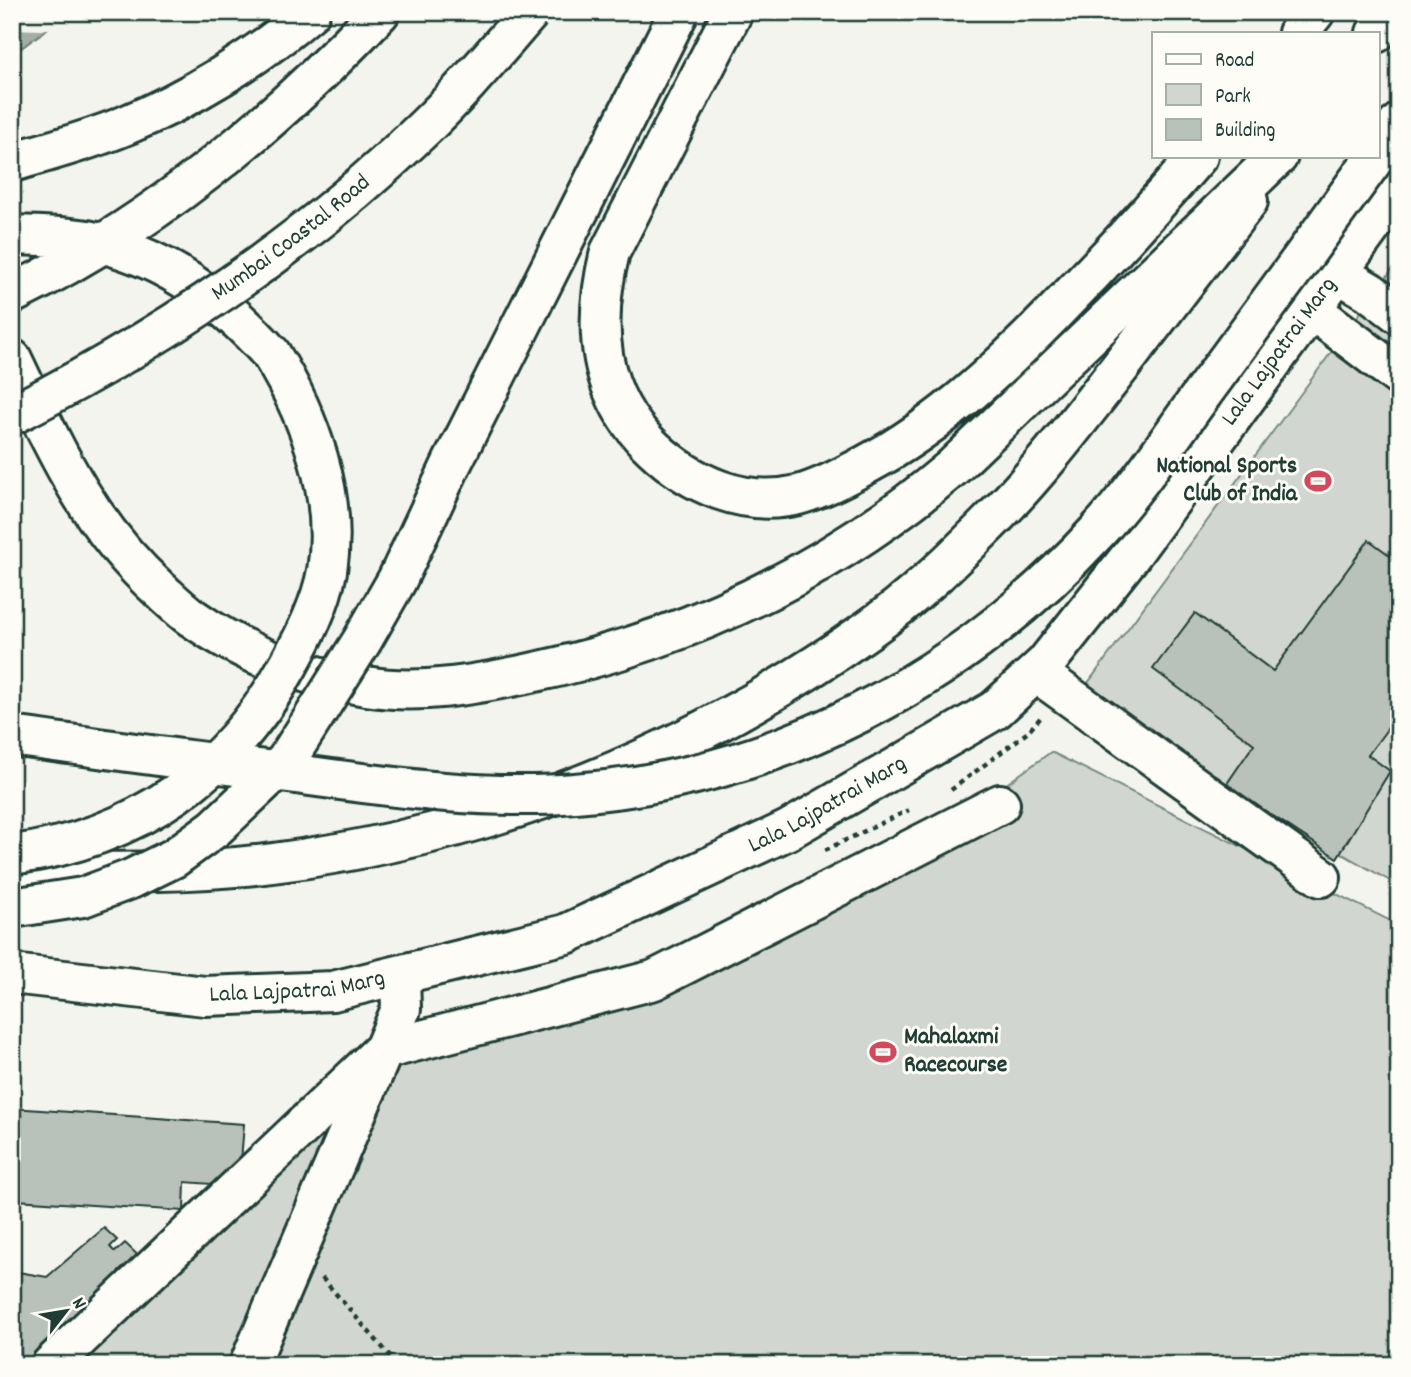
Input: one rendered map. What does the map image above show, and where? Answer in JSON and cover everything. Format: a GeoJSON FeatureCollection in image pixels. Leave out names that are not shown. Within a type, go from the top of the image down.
{"type":"FeatureCollection","features":[{"type":"Feature","properties":{"kind":"main road"},"geometry":{"type":"LineString","coordinates":[[12,162],[123,127],[166,107],[279,38],[310,12]]}},
{"type":"Feature","properties":{"kind":"main road"},"geometry":{"type":"LineString","coordinates":[[12,294],[102,246],[168,201],[256,132],[326,69],[380,12]]}},
{"type":"Feature","properties":{"kind":"main road","name":"Mumbai Coastal Road"},"geometry":{"type":"LineString","coordinates":[[12,415],[145,343],[289,242],[353,192],[423,130],[530,12]]}},
{"type":"Feature","properties":{"kind":"main road"},"geometry":{"type":"LineString","coordinates":[[12,908],[83,897],[131,879],[174,858],[215,828],[286,761],[350,661],[397,580],[452,463],[679,12]]}},
{"type":"Feature","properties":{"kind":"main road"},"geometry":{"type":"LineString","coordinates":[[733,12],[610,252],[601,287],[600,328],[605,370],[619,404],[642,437],[674,467],[702,484],[732,494],[767,498],[797,495],[863,467],[911,438],[965,398],[997,370],[1076,291],[1196,158]]}},
{"type":"Feature","properties":{"kind":"main road"},"geometry":{"type":"LineString","coordinates":[[1299,32],[1315,12]]}},
{"type":"Feature","properties":{"kind":"main road"},"geometry":{"type":"LineString","coordinates":[[1377,32],[1392,12]]}},
{"type":"Feature","properties":{"kind":"main road"},"geometry":{"type":"LineString","coordinates":[[1380,150],[1399,123]]}},
{"type":"Feature","properties":{"kind":"main road"},"geometry":{"type":"LineString","coordinates":[[12,359],[81,497],[110,538],[145,576],[189,616],[239,647],[266,660],[304,672],[367,687],[463,687],[568,665],[643,643],[709,619],[814,566],[910,503],[1055,371],[1149,277],[1278,158]]}},
{"type":"Feature","properties":{"kind":"main road"},"geometry":{"type":"LineString","coordinates":[[12,871],[115,873],[216,868],[340,853],[527,806],[610,774],[704,731],[789,681],[871,627],[922,587],[989,523],[1064,440],[1278,158]]}},
{"type":"Feature","properties":{"kind":"main road"},"geometry":{"type":"LineString","coordinates":[[12,736],[410,789],[488,794],[573,793],[652,784],[725,766],[807,739],[893,697],[970,646],[1042,588],[1099,530],[1281,288],[1374,158]]}},
{"type":"Feature","properties":{"kind":"main road","name":"Lala Lajpatrai Marg"},"geometry":{"type":"LineString","coordinates":[[12,974],[205,996],[333,991],[566,934],[788,831],[995,710],[1051,683],[1129,558],[1399,189]]}},
{"type":"Feature","properties":{"kind":"main road"},"geometry":{"type":"LineString","coordinates":[[12,235],[88,240],[125,251],[168,269],[222,304],[271,354],[289,383],[307,423],[320,464],[329,533],[327,570],[317,607],[302,641],[281,681],[255,719],[227,752],[185,788],[138,818],[92,836],[38,851],[12,855]]}},
{"type":"Feature","properties":{"kind":"main road"},"geometry":{"type":"LineString","coordinates":[[1338,273],[1399,314]]}},
{"type":"Feature","properties":{"kind":"main road"},"geometry":{"type":"LineString","coordinates":[[1311,309],[1399,376]]}},
{"type":"Feature","properties":{"kind":"main road"},"geometry":{"type":"LineString","coordinates":[[1051,683],[1321,877]]}},
{"type":"Feature","properties":{"kind":"main road"},"geometry":{"type":"LineString","coordinates":[[51,1365],[383,1050],[654,980],[1000,804]]}},
{"type":"Feature","properties":{"kind":"main road"},"geometry":{"type":"LineString","coordinates":[[249,1365],[401,1009],[400,975]]}},
{"type":"Feature","properties":{"kind":"path"},"geometry":{"type":"LineString","coordinates":[[950,790],[1028,732],[1051,683]]}},
{"type":"Feature","properties":{"kind":"path"},"geometry":{"type":"LineString","coordinates":[[813,856],[912,808]]}},
{"type":"Feature","properties":{"kind":"green space","name":"National Sports Club of India"},"geometry":{"type":"Polygon","coordinates":[[[1399,260],[1399,886],[1074,702],[1399,260]]]}},
{"type":"Feature","properties":{"kind":"green space","name":"Mahalaxmi Racecourse"},"geometry":{"type":"Polygon","coordinates":[[[1051,752],[1399,925],[1399,1365],[17,1365],[339,1069],[626,977],[910,853],[1051,752]]]}},
{"type":"Feature","properties":{"kind":"shaded area"},"geometry":{"type":"Polygon","coordinates":[[[12,12],[70,12],[12,55],[12,12]]]}},
{"type":"Feature","properties":{"kind":"pier"},"geometry":{"type":"Polygon","coordinates":[[[12,12],[73,12],[55,28],[40,30],[12,29],[12,12]]]}},
{"type":"Feature","properties":{"kind":"building"},"geometry":{"type":"Polygon","coordinates":[[[1369,540],[1399,562],[1399,713],[1368,755],[1390,771],[1337,858],[1226,785],[1254,744],[1153,669],[1195,613],[1273,671],[1369,540]]]}},
{"type":"Feature","properties":{"kind":"building"},"geometry":{"type":"Polygon","coordinates":[[[12,1108],[244,1124],[239,1186],[185,1182],[184,1211],[16,1200],[19,1155],[12,1154],[12,1108]]]}},
{"type":"Feature","properties":{"kind":"building"},"geometry":{"type":"Polygon","coordinates":[[[104,1228],[117,1240],[110,1247],[115,1252],[125,1243],[146,1263],[42,1365],[12,1365],[12,1271],[47,1277],[104,1228]]]}},
{"type":"Feature","properties":{"kind":"place","name":"National Sports Club of India"},"geometry":{"type":"Point","coordinates":[1318,481]}},
{"type":"Feature","properties":{"kind":"place","name":"Mahalaxmi Racecourse"},"geometry":{"type":"Point","coordinates":[883,1052]}}]}
